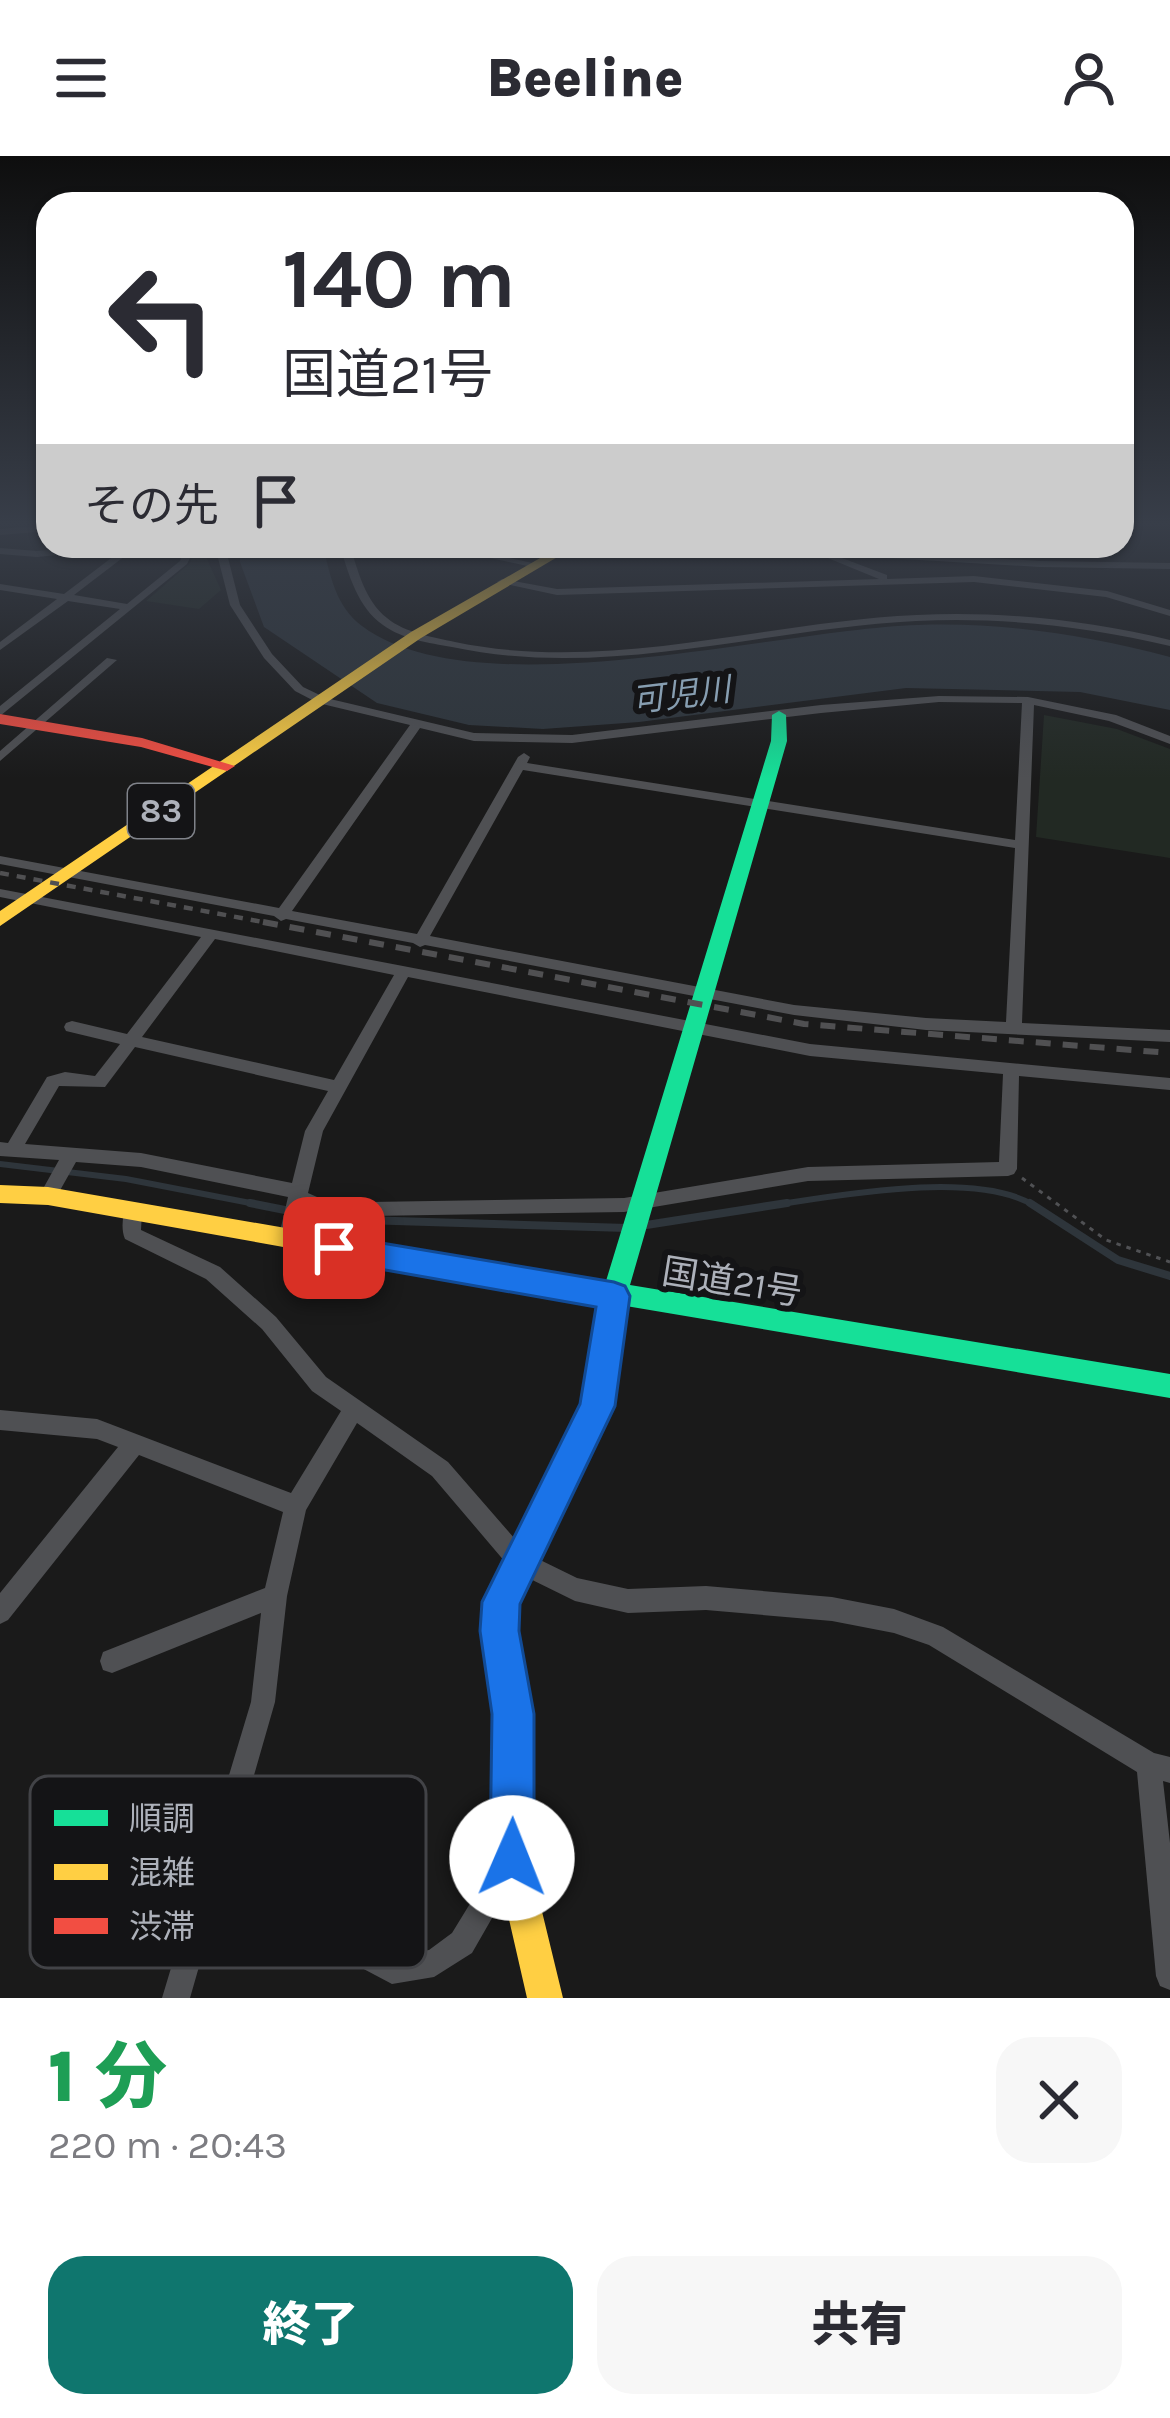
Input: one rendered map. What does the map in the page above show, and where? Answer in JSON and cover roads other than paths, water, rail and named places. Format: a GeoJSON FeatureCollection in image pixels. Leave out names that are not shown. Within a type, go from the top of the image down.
{"type":"FeatureCollection","features":[{"type":"Feature","properties":{"kind":"main road","name":"83"},"geometry":{"type":"LineString","coordinates":[[0,920],[461,607]]}},
{"type":"Feature","properties":{"kind":"main road"},"geometry":{"type":"LineString","coordinates":[[545,1998],[512,1858],[513,1714],[499,1631],[501,1602],[597,1406],[614,1296],[779,741],[779,715]]}},
{"type":"Feature","properties":{"kind":"main road"},"geometry":{"type":"LineString","coordinates":[[0,716],[33,728],[142,743],[227,766]]}},
{"type":"Feature","properties":{"kind":"main road","name":"国道21号"},"geometry":{"type":"LineString","coordinates":[[0,1194],[48,1196],[614,1296],[1170,1386]]}},
{"type":"Feature","properties":{"kind":"street"},"geometry":{"type":"LineString","coordinates":[[0,647],[53,607]]}},
{"type":"Feature","properties":{"kind":"street"},"geometry":{"type":"LineString","coordinates":[[0,716],[129,607]]}},
{"type":"Feature","properties":{"kind":"street"},"geometry":{"type":"LineString","coordinates":[[237,607],[268,656],[299,688],[322,701],[474,736],[533,740],[613,736],[939,700],[1028,700],[1112,718],[1170,740]]}},
{"type":"Feature","properties":{"kind":"street"},"geometry":{"type":"LineString","coordinates":[[372,607],[381,619],[416,635],[494,655],[566,657],[844,622],[976,617],[1101,630],[1170,644]]}},
{"type":"Feature","properties":{"kind":"street"},"geometry":{"type":"LineString","coordinates":[[0,757],[110,660]]}},
{"type":"Feature","properties":{"kind":"street"},"geometry":{"type":"LineString","coordinates":[[1014,1029],[1028,700]]}},
{"type":"Feature","properties":{"kind":"street"},"geometry":{"type":"LineString","coordinates":[[281,916],[416,725]]}},
{"type":"Feature","properties":{"kind":"street"},"geometry":{"type":"LineString","coordinates":[[420,942],[533,740]]}},
{"type":"Feature","properties":{"kind":"street"},"geometry":{"type":"LineString","coordinates":[[519,766],[1022,845]]}},
{"type":"Feature","properties":{"kind":"street"},"geometry":{"type":"LineString","coordinates":[[0,860],[420,942],[849,1018],[1170,1036]]}},
{"type":"Feature","properties":{"kind":"street"},"geometry":{"type":"LineString","coordinates":[[0,893],[810,1050],[1170,1084]]}},
{"type":"Feature","properties":{"kind":"street"},"geometry":{"type":"LineString","coordinates":[[7,1150],[53,1081],[99,1083],[212,934]]}},
{"type":"Feature","properties":{"kind":"street"},"geometry":{"type":"LineString","coordinates":[[287,1240],[314,1131],[403,972]]}},
{"type":"Feature","properties":{"kind":"street"},"geometry":{"type":"LineString","coordinates":[[72,1027],[337,1087]]}},
{"type":"Feature","properties":{"kind":"street"},"geometry":{"type":"LineString","coordinates":[[7,1150],[141,1160],[298,1195],[316,1204],[370,1209],[624,1204],[808,1174],[1008,1169],[1011,1069]]}},
{"type":"Feature","properties":{"kind":"street"},"geometry":{"type":"LineString","coordinates":[[48,1196],[71,1153]]}},
{"type":"Feature","properties":{"kind":"street"},"geometry":{"type":"LineString","coordinates":[[133,1211],[133,1234],[214,1273],[269,1323],[319,1384],[440,1469],[520,1562],[575,1589],[628,1601],[706,1598],[832,1609],[894,1621],[935,1635],[1160,1768],[1170,1976]]}},
{"type":"Feature","properties":{"kind":"street"},"geometry":{"type":"LineString","coordinates":[[241,1776],[263,1702],[275,1596],[296,1506],[355,1407]]}},
{"type":"Feature","properties":{"kind":"street"},"geometry":{"type":"LineString","coordinates":[[0,1420],[97,1430],[296,1506]]}},
{"type":"Feature","properties":{"kind":"street"},"geometry":{"type":"LineString","coordinates":[[0,1612],[136,1442]]}},
{"type":"Feature","properties":{"kind":"street"},"geometry":{"type":"LineString","coordinates":[[112,1661],[275,1596]]}},
{"type":"Feature","properties":{"kind":"street"},"geometry":{"type":"LineString","coordinates":[[426,1964],[462,1943],[512,1858]]}},
{"type":"Feature","properties":{"kind":"street"},"geometry":{"type":"LineString","coordinates":[[176,1998],[185,1968]]}},
{"type":"Feature","properties":{"kind":"water","name":"可児川"},"geometry":{"type":"Polygon","coordinates":[[[257,607],[345,607],[362,626],[413,651],[477,662],[551,664],[918,625],[1014,628],[1170,657],[1170,710],[1080,692],[906,688],[639,722],[543,729],[469,725],[377,703],[264,627],[257,607]]]}},
{"type":"Feature","properties":{"kind":"waterway"},"geometry":{"type":"LineString","coordinates":[[0,1164],[126,1179],[266,1206]]}},
{"type":"Feature","properties":{"kind":"waterway"},"geometry":{"type":"LineString","coordinates":[[768,1206],[943,1187],[1009,1195],[1034,1206]]}},
{"type":"Feature","properties":{"kind":"waterway"},"geometry":{"type":"LineString","coordinates":[[250,1203],[330,1219],[627,1228]]}},
{"type":"Feature","properties":{"kind":"waterway"},"geometry":{"type":"LineString","coordinates":[[640,1226],[787,1203]]}},
{"type":"Feature","properties":{"kind":"waterway"},"geometry":{"type":"LineString","coordinates":[[1030,1203],[1034,1206]]}},
{"type":"Feature","properties":{"kind":"waterway"},"geometry":{"type":"LineString","coordinates":[[1034,1206],[1118,1260],[1170,1276]]}},
{"type":"Feature","properties":{"kind":"railway"},"geometry":{"type":"LineString","coordinates":[[0,873],[271,924]]}},
{"type":"Feature","properties":{"kind":"railway"},"geometry":{"type":"LineString","coordinates":[[263,922],[271,924]]}},
{"type":"Feature","properties":{"kind":"railway"},"geometry":{"type":"LineString","coordinates":[[271,924],[279,925]]}},
{"type":"Feature","properties":{"kind":"railway"},"geometry":{"type":"LineString","coordinates":[[271,924],[804,1024],[1170,1053]]}}]}
